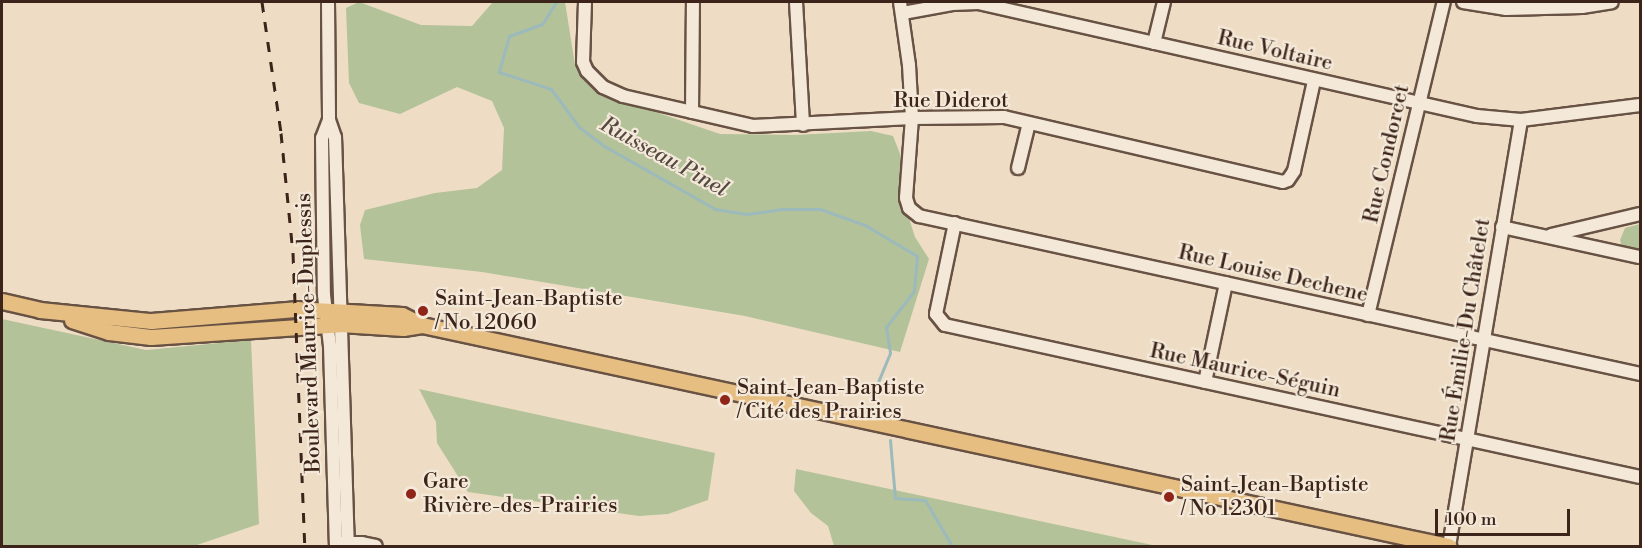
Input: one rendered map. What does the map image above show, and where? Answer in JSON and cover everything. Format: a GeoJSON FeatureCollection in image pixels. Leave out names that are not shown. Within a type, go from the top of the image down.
{"type":"FeatureCollection","features":[{"type":"Feature","properties":{"kind":"main road"},"geometry":{"type":"LineString","coordinates":[[2,302],[40,310],[109,332],[151,337],[332,317],[402,315],[422,325],[1448,546]]}},
{"type":"Feature","properties":{"kind":"street","name":"Boulevard Maurice-Duplessis"},"geometry":{"type":"LineString","coordinates":[[328,2],[328,120],[335,137],[330,346],[342,545]]}},
{"type":"Feature","properties":{"kind":"street","name":"Rue Diderot"},"geometry":{"type":"LineString","coordinates":[[585,2],[582,50],[587,71],[603,87],[623,96],[753,126],[912,118],[1004,117],[1283,182],[1288,180],[1294,171],[1314,81]]}},
{"type":"Feature","properties":{"kind":"street"},"geometry":{"type":"LineString","coordinates":[[692,112],[693,2]]}},
{"type":"Feature","properties":{"kind":"street"},"geometry":{"type":"LineString","coordinates":[[796,2],[803,125]]}},
{"type":"Feature","properties":{"kind":"street"},"geometry":{"type":"LineString","coordinates":[[1154,43],[1164,2]]}},
{"type":"Feature","properties":{"kind":"street","name":"Rue Condorcet"},"geometry":{"type":"LineString","coordinates":[[1368,315],[1444,2]]}},
{"type":"Feature","properties":{"kind":"street"},"geometry":{"type":"LineString","coordinates":[[1463,2],[1506,9],[1581,7],[1612,2]]}},
{"type":"Feature","properties":{"kind":"street","name":"Rue Voltaire"},"geometry":{"type":"LineString","coordinates":[[901,7],[978,3],[1418,105],[1478,116],[1521,120],[1641,105]]}},
{"type":"Feature","properties":{"kind":"street"},"geometry":{"type":"LineString","coordinates":[[901,7],[912,118]]}},
{"type":"Feature","properties":{"kind":"street","name":"Rue Louise Dechene"},"geometry":{"type":"LineString","coordinates":[[912,118],[906,198],[909,208],[919,216],[1641,374]]}},
{"type":"Feature","properties":{"kind":"street","name":"Rue Émilie-Du Châtelet"},"geometry":{"type":"LineString","coordinates":[[1448,546],[1468,440],[1521,120]]}},
{"type":"Feature","properties":{"kind":"street"},"geometry":{"type":"LineString","coordinates":[[1018,168],[1029,123]]}},
{"type":"Feature","properties":{"kind":"street"},"geometry":{"type":"LineString","coordinates":[[1547,235],[1641,214]]}},
{"type":"Feature","properties":{"kind":"street","name":"Rue Maurice-Séguin"},"geometry":{"type":"LineString","coordinates":[[955,224],[936,314],[945,325],[1641,477]]}},
{"type":"Feature","properties":{"kind":"street"},"geometry":{"type":"LineString","coordinates":[[1502,227],[1641,257]]}},
{"type":"Feature","properties":{"kind":"street"},"geometry":{"type":"LineString","coordinates":[[1205,382],[1226,283]]}},
{"type":"Feature","properties":{"kind":"street"},"geometry":{"type":"LineString","coordinates":[[342,545],[376,546]]}},
{"type":"Feature","properties":{"kind":"green space"},"geometry":{"type":"Polygon","coordinates":[[[359,2],[421,25],[472,26],[493,2],[565,2],[575,65],[597,92],[720,134],[795,135],[871,131],[893,136],[902,159],[905,206],[915,237],[929,259],[900,352],[745,316],[482,272],[364,259],[360,225],[365,210],[435,193],[477,188],[502,170],[504,128],[492,101],[457,87],[400,114],[359,103],[349,83],[346,8],[359,2]]]}},
{"type":"Feature","properties":{"kind":"green space"},"geometry":{"type":"Polygon","coordinates":[[[1640,224],[1640,251],[1622,247],[1620,240],[1625,228],[1640,224]]]}},
{"type":"Feature","properties":{"kind":"green space"},"geometry":{"type":"Polygon","coordinates":[[[2,319],[146,350],[251,340],[259,524],[194,546],[2,546],[2,319]]]}},
{"type":"Feature","properties":{"kind":"green space"},"geometry":{"type":"Polygon","coordinates":[[[419,389],[715,453],[708,500],[668,514],[639,516],[468,492],[437,443],[436,422],[419,389]]]}},
{"type":"Feature","properties":{"kind":"green space"},"geometry":{"type":"Polygon","coordinates":[[[796,469],[1157,546],[834,546],[828,526],[811,513],[794,491],[796,469]]]}},
{"type":"Feature","properties":{"kind":"waterway","name":"Ruisseau Pinel"},"geometry":{"type":"LineString","coordinates":[[556,2],[542,24],[509,36],[499,72],[551,89],[579,127],[606,147],[715,209],[747,214],[784,209],[820,209],[865,225],[917,256],[914,291],[886,327],[890,353],[873,394]]}},
{"type":"Feature","properties":{"kind":"waterway","name":"Ruisseau Pinel"},"geometry":{"type":"LineString","coordinates":[[890,440],[895,498],[925,500],[952,546]]}},
{"type":"Feature","properties":{"kind":"railway"},"geometry":{"type":"LineString","coordinates":[[262,2],[281,133],[293,253],[305,546]]}},
{"type":"Feature","properties":{"kind":"place","name":"Saint-Jean-Baptiste / No 12060"},"geometry":{"type":"Point","coordinates":[423,311]}},
{"type":"Feature","properties":{"kind":"place","name":"Saint-Jean-Baptiste / Cité des Prairies"},"geometry":{"type":"Point","coordinates":[725,400]}},
{"type":"Feature","properties":{"kind":"place","name":"Gare Rivière-des-Prairies"},"geometry":{"type":"Point","coordinates":[411,494]}},
{"type":"Feature","properties":{"kind":"place","name":"Saint-Jean-Baptiste / No 12301"},"geometry":{"type":"Point","coordinates":[1169,497]}}]}
